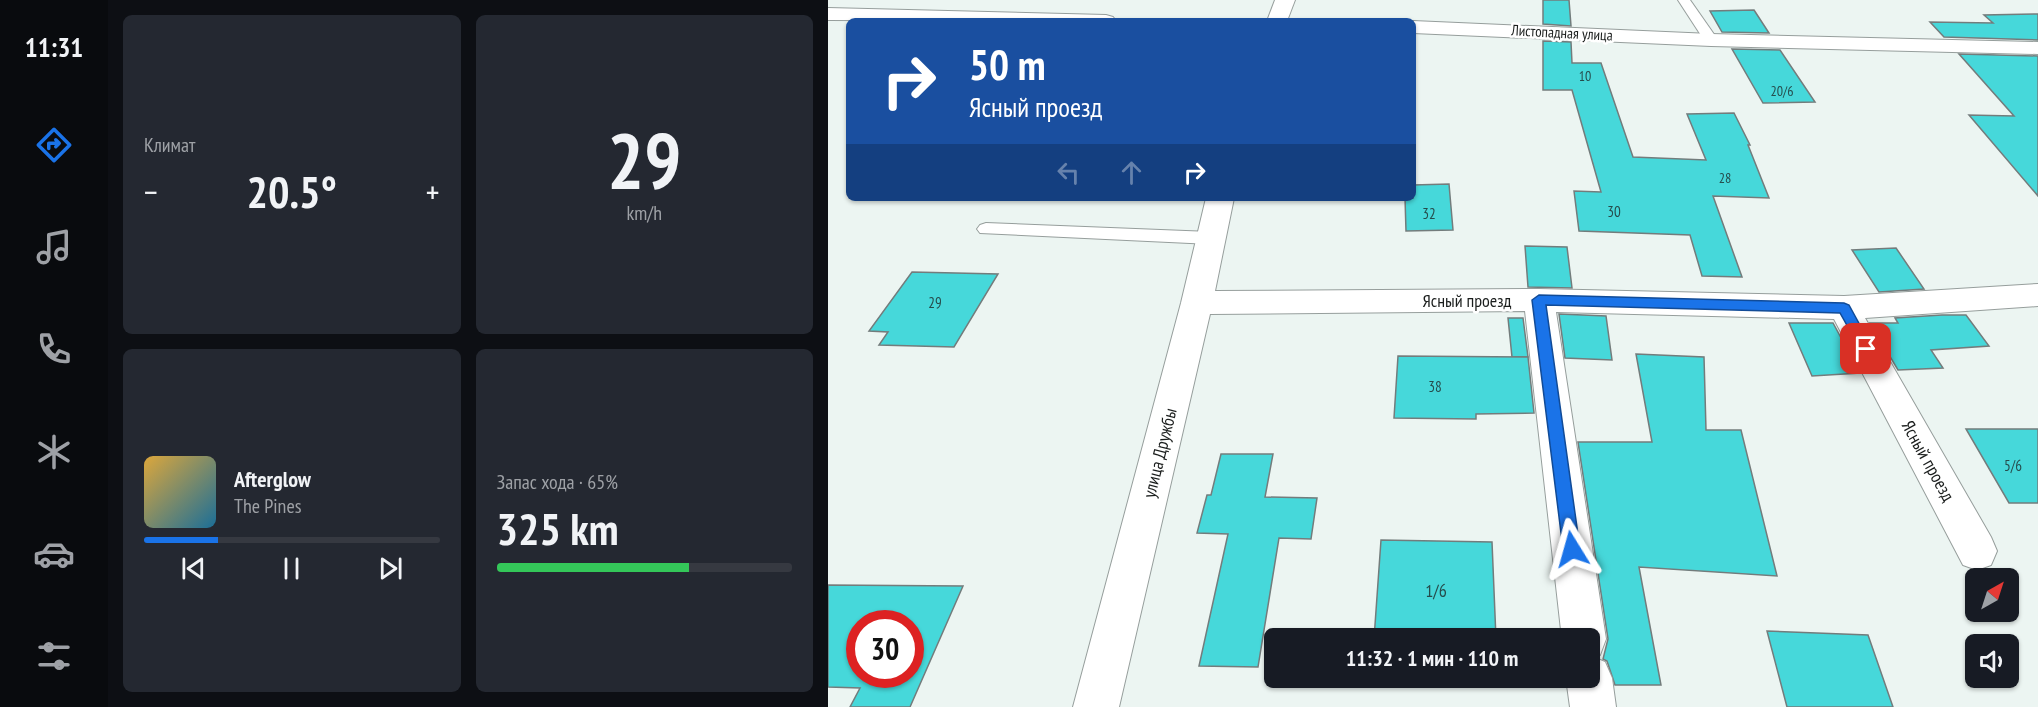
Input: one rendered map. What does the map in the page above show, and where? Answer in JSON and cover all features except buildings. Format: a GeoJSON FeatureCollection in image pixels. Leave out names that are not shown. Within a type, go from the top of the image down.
{"type":"FeatureCollection","features":[{"type":"Feature","properties":{"kind":"street"},"geometry":{"type":"LineString","coordinates":[[1278,18],[1285,0]]}},
{"type":"Feature","properties":{"kind":"street"},"geometry":{"type":"LineString","coordinates":[[828,14],[987,18]]}},
{"type":"Feature","properties":{"kind":"street","name":"Листопадная улица"},"geometry":{"type":"LineString","coordinates":[[1416,27],[1711,40],[2038,48]]}},
{"type":"Feature","properties":{"kind":"street","name":"улица Дружбы"},"geometry":{"type":"LineString","coordinates":[[1096,707],[1197,303],[1219,201]]}},
{"type":"Feature","properties":{"kind":"street","name":"Ясный проезд"},"geometry":{"type":"LineString","coordinates":[[1197,303],[1539,300],[1844,308],[2038,295]]}},
{"type":"Feature","properties":{"kind":"street"},"geometry":{"type":"LineString","coordinates":[[1539,300],[1583,628]]}},
{"type":"Feature","properties":{"kind":"street","name":"Ясный проезд"},"geometry":{"type":"LineString","coordinates":[[1844,308],[1977,552]]}},
{"type":"Feature","properties":{"kind":"street"},"geometry":{"type":"LineString","coordinates":[[1590,688],[1593,707]]}},
{"type":"Feature","properties":{"kind":"lane"},"geometry":{"type":"LineString","coordinates":[[1684,0],[1711,40]]}},
{"type":"Feature","properties":{"kind":"lane"},"geometry":{"type":"LineString","coordinates":[[986,229],[1211,238]]}},
{"type":"Feature","properties":{"kind":"route"},"geometry":{"type":"LineString","coordinates":[[1572,549],[1539,300],[1844,308],[1866,349]]}}]}
